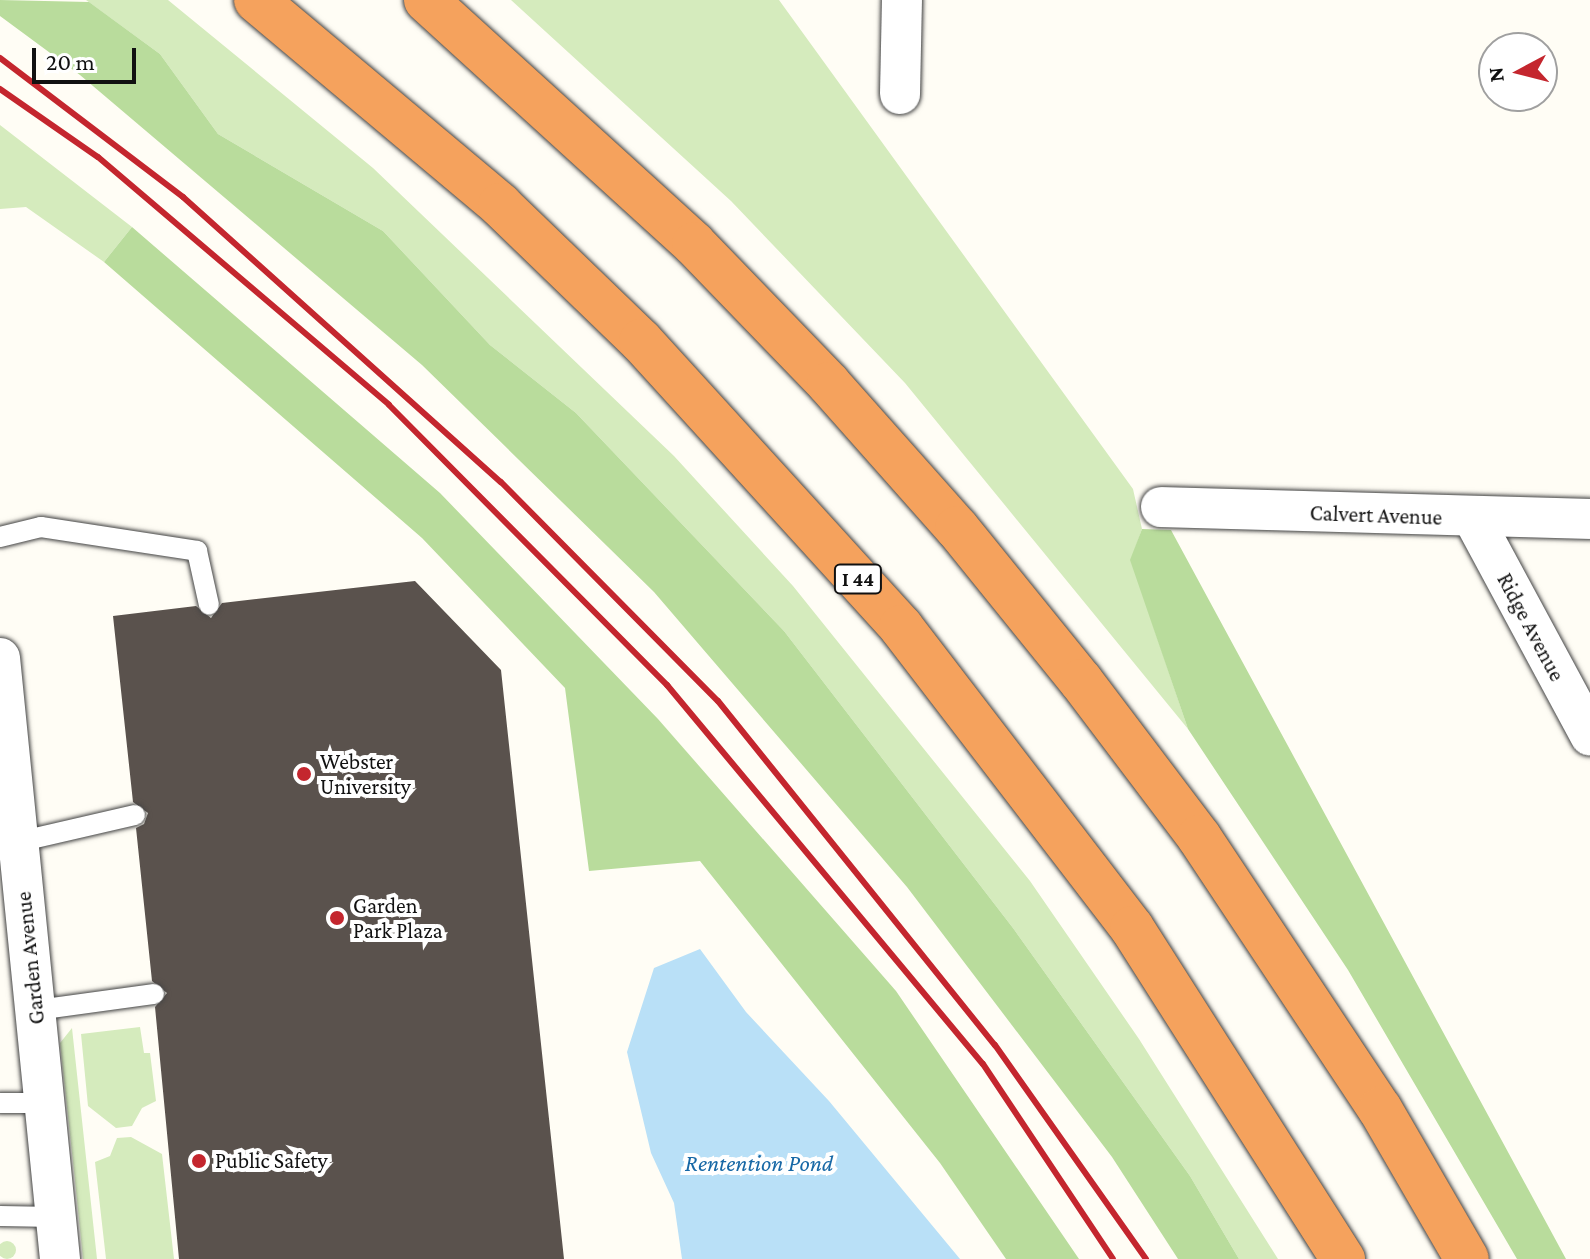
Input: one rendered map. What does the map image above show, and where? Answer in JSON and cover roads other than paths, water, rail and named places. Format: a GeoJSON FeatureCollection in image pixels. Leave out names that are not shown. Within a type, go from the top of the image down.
{"type":"FeatureCollection","features":[{"type":"Feature","properties":{"kind":"highway","name":"I 44"},"geometry":{"type":"LineString","coordinates":[[256,0],[500,205],[641,341],[901,627],[1132,928],[1343,1259]]}},
{"type":"Feature","properties":{"kind":"highway"},"geometry":{"type":"LineString","coordinates":[[426,0],[694,244],[829,384],[957,528],[1081,681],[1208,850],[1380,1109],[1467,1259]]}},
{"type":"Feature","properties":{"kind":"street"},"geometry":{"type":"LineString","coordinates":[[900,94],[902,0]]}},
{"type":"Feature","properties":{"kind":"street","name":"Calvert Avenue"},"geometry":{"type":"LineString","coordinates":[[1161,507],[1590,519]]}},
{"type":"Feature","properties":{"kind":"street","name":"Ridge Avenue"},"geometry":{"type":"LineString","coordinates":[[1473,518],[1590,735]]}},
{"type":"Feature","properties":{"kind":"street","name":"Garden Avenue"},"geometry":{"type":"LineString","coordinates":[[0,658],[37,1010],[42,1103],[60,1259]]}},
{"type":"Feature","properties":{"kind":"lane"},"geometry":{"type":"LineString","coordinates":[[0,537],[41,527],[197,551],[209,605]]}},
{"type":"Feature","properties":{"kind":"lane"},"geometry":{"type":"LineString","coordinates":[[18,842],[135,815]]}},
{"type":"Feature","properties":{"kind":"lane"},"geometry":{"type":"LineString","coordinates":[[37,1010],[154,994]]}},
{"type":"Feature","properties":{"kind":"lane"},"geometry":{"type":"LineString","coordinates":[[0,1103],[42,1103]]}},
{"type":"Feature","properties":{"kind":"lane"},"geometry":{"type":"LineString","coordinates":[[0,1216],[55,1217]]}},
{"type":"Feature","properties":{"kind":"water","name":"Rentention Pond"},"geometry":{"type":"Polygon","coordinates":[[[700,949],[746,1012],[829,1101],[960,1259],[682,1259],[674,1203],[651,1153],[627,1052],[654,968],[700,949]]]}},
{"type":"Feature","properties":{"kind":"railway"},"geometry":{"type":"LineString","coordinates":[[0,58],[183,197],[501,482],[718,701],[995,1045],[1146,1259]]}},
{"type":"Feature","properties":{"kind":"railway"},"geometry":{"type":"LineString","coordinates":[[0,89],[98,157],[389,405],[667,685],[983,1064],[1113,1259]]}},
{"type":"Feature","properties":{"kind":"place","name":"Webster University"},"geometry":{"type":"Point","coordinates":[304,774]}},
{"type":"Feature","properties":{"kind":"place","name":"Garden Park Plaza"},"geometry":{"type":"Point","coordinates":[337,918]}},
{"type":"Feature","properties":{"kind":"place","name":"Public Safety"},"geometry":{"type":"Point","coordinates":[199,1161]}}]}
